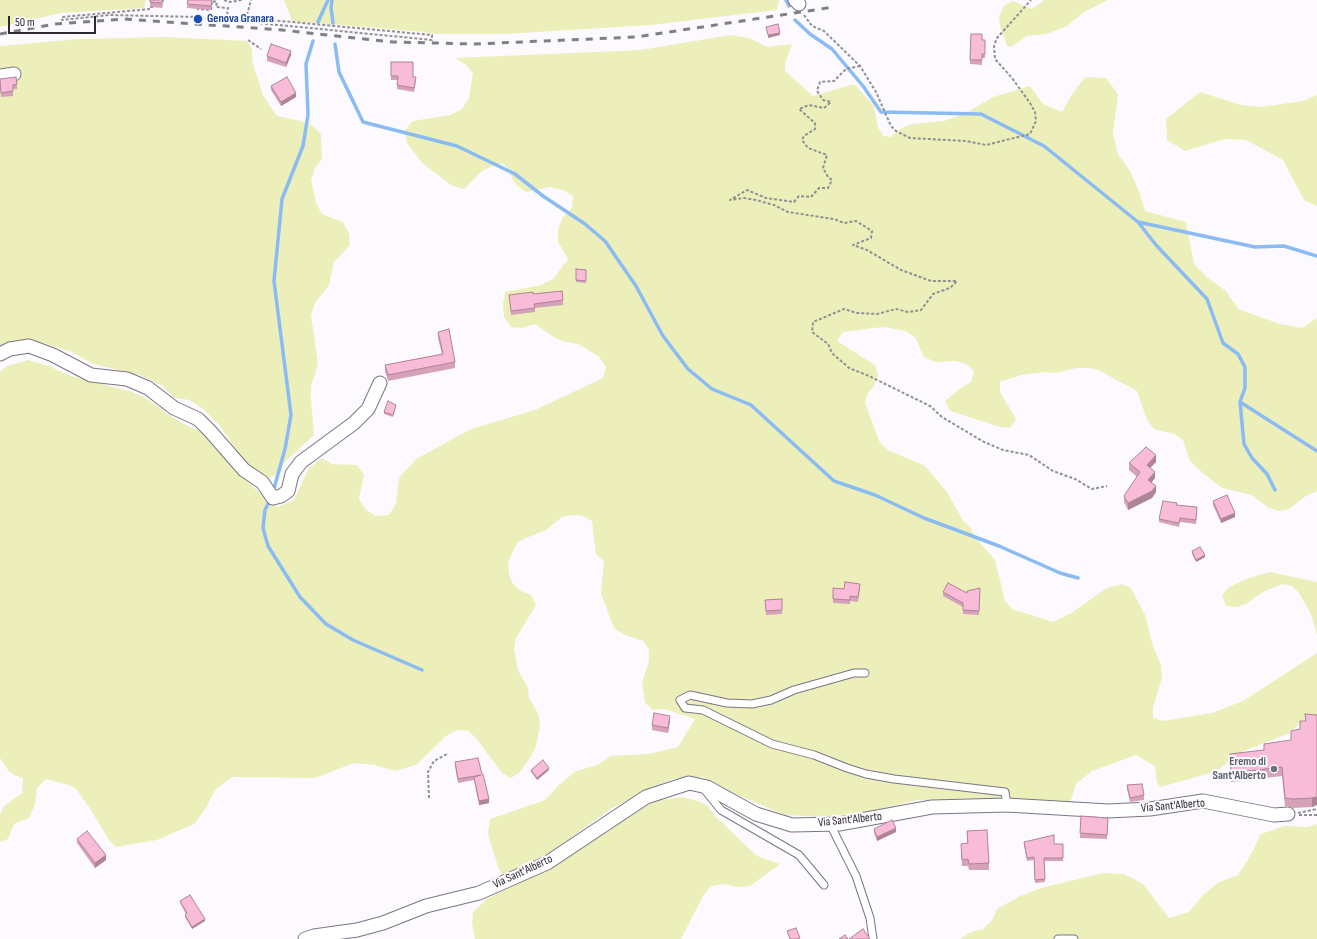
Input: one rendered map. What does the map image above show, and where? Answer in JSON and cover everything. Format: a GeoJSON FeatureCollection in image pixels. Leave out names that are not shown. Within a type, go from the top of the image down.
{"type":"FeatureCollection","features":[{"type":"Feature","properties":{"kind":"street"},"geometry":{"type":"LineString","coordinates":[[0,76],[14,74]]}},
{"type":"Feature","properties":{"kind":"street"},"geometry":{"type":"LineString","coordinates":[[0,354],[10,349],[29,346],[54,355],[91,375],[127,379],[148,388],[174,408],[198,419],[244,470],[262,482],[273,498],[281,496],[288,491],[292,474],[301,462],[354,423],[368,409],[380,383]]}},
{"type":"Feature","properties":{"kind":"street","name":"Via Sant'Alberto"},"geometry":{"type":"LineString","coordinates":[[305,939],[363,928],[426,906],[479,893],[547,863],[646,797],[689,783],[702,786],[756,814],[792,825],[830,824],[890,816],[932,806],[1006,805],[1108,810],[1150,809],[1203,801],[1274,815],[1288,814]]}},
{"type":"Feature","properties":{"kind":"lane"},"geometry":{"type":"LineString","coordinates":[[865,673],[854,673],[794,690],[771,700],[752,704],[727,703],[690,696],[680,700],[685,708],[703,710],[772,744],[814,755],[847,768],[894,779],[1005,792],[1006,805]]}},
{"type":"Feature","properties":{"kind":"lane"},"geometry":{"type":"LineString","coordinates":[[702,786],[721,810],[799,855],[824,885]]}},
{"type":"Feature","properties":{"kind":"lane"},"geometry":{"type":"LineString","coordinates":[[830,824],[856,876],[870,918],[873,939]]}},
{"type":"Feature","properties":{"kind":"lane"},"geometry":{"type":"LineString","coordinates":[[1058,939],[1074,939]]}},
{"type":"Feature","properties":{"kind":"path"},"geometry":{"type":"LineString","coordinates":[[163,0],[162,8],[150,7],[150,9],[69,16],[62,17],[62,20],[109,15],[197,18],[432,40],[432,35],[227,16],[228,8],[216,7],[217,2],[212,1],[211,10],[194,8]]}},
{"type":"Feature","properties":{"kind":"path"},"geometry":{"type":"LineString","coordinates":[[224,0],[230,2],[242,0]]}},
{"type":"Feature","properties":{"kind":"path"},"geometry":{"type":"LineString","coordinates":[[247,15],[251,0]]}},
{"type":"Feature","properties":{"kind":"path"},"geometry":{"type":"LineString","coordinates":[[797,2],[812,26],[824,31],[860,66],[876,92],[891,126],[903,136],[919,139],[966,141],[986,145],[1030,134],[1036,121],[1035,112],[1012,78],[994,59],[994,46],[997,38],[1031,0]]}},
{"type":"Feature","properties":{"kind":"path"},"geometry":{"type":"LineString","coordinates":[[248,40],[261,49]]}},
{"type":"Feature","properties":{"kind":"path"},"geometry":{"type":"LineString","coordinates":[[860,66],[846,69],[834,80],[820,82],[817,91],[823,100],[831,102],[824,108],[810,105],[799,109],[815,123],[815,129],[804,136],[802,140],[808,148],[827,155],[823,168],[828,177],[832,180],[828,188],[819,188],[811,197],[799,196],[794,202],[766,198],[747,190],[730,200],[744,198],[756,200],[774,205],[788,212],[834,219],[844,223],[856,222],[872,231],[871,238],[853,245],[867,250],[901,270],[931,281],[957,281],[950,288],[933,294],[921,310],[908,312],[896,309],[877,314],[857,313],[844,309],[813,322],[812,332],[828,344],[832,354],[849,368],[869,376],[930,406],[942,417],[984,442],[1003,450],[1029,455],[1053,471],[1075,479],[1092,489],[1107,486]]}},
{"type":"Feature","properties":{"kind":"path"},"geometry":{"type":"LineString","coordinates":[[429,798],[428,772],[434,761],[447,754]]}},
{"type":"Feature","properties":{"kind":"path"},"geometry":{"type":"LineString","coordinates":[[1288,814],[1317,809]]}},
{"type":"Feature","properties":{"kind":"path"},"geometry":{"type":"LineString","coordinates":[[1288,814],[1317,815]]}},
{"type":"Feature","properties":{"kind":"green space"},"geometry":{"type":"Polygon","coordinates":[[[0,0],[146,0],[144,8],[61,13],[0,27],[0,0]]]}},
{"type":"Feature","properties":{"kind":"green space"},"geometry":{"type":"Polygon","coordinates":[[[284,0],[779,1],[777,10],[651,25],[505,34],[434,34],[292,21],[284,0]]]}},
{"type":"Feature","properties":{"kind":"green space"},"geometry":{"type":"Polygon","coordinates":[[[1044,0],[1108,0],[1084,12],[1067,26],[1047,34],[1027,36],[1011,47],[1007,46],[1000,26],[999,16],[1004,6],[1013,1],[1032,9],[1044,0]]]}},
{"type":"Feature","properties":{"kind":"green space"},"geometry":{"type":"Polygon","coordinates":[[[731,35],[749,38],[767,47],[792,44],[785,64],[785,71],[813,96],[854,84],[874,106],[878,128],[884,136],[890,137],[902,128],[912,124],[944,121],[966,113],[993,97],[1030,86],[1043,104],[1062,112],[1072,94],[1085,77],[1106,78],[1118,94],[1113,134],[1118,154],[1130,171],[1139,191],[1145,211],[1186,222],[1194,264],[1208,278],[1226,291],[1238,309],[1280,324],[1302,328],[1317,318],[1317,491],[1306,496],[1289,509],[1279,511],[1269,508],[1252,495],[1222,488],[1205,475],[1190,461],[1183,440],[1174,434],[1154,429],[1147,420],[1137,391],[1098,370],[1077,368],[1055,373],[1045,372],[1021,375],[1000,382],[1000,392],[1016,419],[1010,428],[1000,427],[950,411],[945,401],[962,387],[971,382],[974,371],[966,364],[956,361],[935,362],[924,357],[915,337],[905,331],[884,327],[843,332],[837,341],[875,365],[878,375],[874,386],[868,393],[865,403],[880,443],[888,450],[925,466],[947,492],[963,521],[971,528],[974,536],[995,560],[1005,601],[1012,609],[1053,622],[1071,613],[1107,588],[1122,584],[1131,588],[1145,615],[1153,646],[1161,665],[1162,677],[1153,708],[1153,718],[1163,721],[1212,713],[1243,701],[1317,653],[1317,718],[1302,721],[1290,733],[1239,753],[1217,771],[1161,787],[1157,783],[1155,766],[1136,755],[1092,771],[1076,784],[1070,803],[984,798],[918,800],[862,813],[820,817],[785,815],[735,794],[703,777],[672,779],[612,808],[557,848],[528,865],[503,875],[498,867],[488,834],[490,819],[545,800],[560,784],[576,771],[597,765],[611,756],[648,754],[678,747],[695,719],[664,709],[653,710],[645,703],[642,682],[649,661],[649,650],[643,641],[623,634],[614,628],[601,594],[604,561],[596,554],[592,521],[583,516],[573,515],[562,517],[546,530],[517,543],[508,562],[509,574],[513,584],[521,591],[531,595],[536,605],[516,638],[514,649],[518,670],[528,688],[529,698],[539,715],[540,726],[536,746],[532,755],[520,772],[511,778],[502,773],[476,738],[468,731],[457,730],[446,736],[416,765],[395,771],[375,765],[354,763],[315,778],[232,777],[215,790],[206,808],[194,824],[157,840],[116,847],[109,840],[76,789],[69,785],[46,779],[37,788],[35,805],[29,818],[14,824],[8,839],[0,842],[0,815],[4,806],[22,793],[23,778],[14,775],[8,770],[0,758],[0,372],[7,366],[28,360],[49,366],[68,375],[130,391],[149,400],[184,424],[206,434],[230,465],[269,502],[277,507],[294,500],[309,468],[322,458],[332,464],[357,465],[364,475],[359,499],[366,510],[376,516],[389,515],[396,504],[399,478],[416,459],[471,429],[535,410],[603,378],[606,367],[598,356],[578,344],[555,338],[535,324],[522,328],[511,327],[504,317],[503,304],[505,292],[541,285],[553,279],[568,259],[558,242],[558,229],[563,217],[572,208],[573,196],[563,190],[550,187],[526,192],[516,185],[504,163],[492,166],[481,172],[464,189],[451,185],[422,163],[407,143],[405,130],[413,121],[450,115],[462,109],[469,98],[473,73],[465,64],[455,58],[641,50],[731,35]]]}},
{"type":"Feature","properties":{"kind":"green space"},"geometry":{"type":"Polygon","coordinates":[[[165,37],[247,41],[252,49],[252,61],[263,95],[277,116],[301,121],[313,126],[321,134],[322,159],[315,168],[311,180],[316,203],[322,214],[343,222],[349,234],[350,245],[334,262],[329,285],[315,303],[311,315],[318,364],[311,386],[314,435],[288,459],[274,476],[267,479],[247,466],[220,426],[203,409],[189,400],[174,398],[163,386],[140,375],[93,364],[72,352],[46,344],[24,341],[0,348],[0,46],[80,39],[165,37]]]}},
{"type":"Feature","properties":{"kind":"green space"},"geometry":{"type":"Polygon","coordinates":[[[1200,92],[1241,105],[1261,107],[1303,101],[1317,95],[1317,206],[1304,200],[1283,160],[1246,140],[1225,139],[1185,151],[1167,140],[1166,119],[1200,92]]]}},
{"type":"Feature","properties":{"kind":"green space"},"geometry":{"type":"Polygon","coordinates":[[[1270,572],[1317,582],[1317,634],[1310,612],[1299,593],[1292,586],[1282,584],[1263,592],[1246,604],[1236,607],[1226,606],[1222,596],[1229,587],[1249,578],[1270,572]]]}},
{"type":"Feature","properties":{"kind":"green space"},"geometry":{"type":"Polygon","coordinates":[[[681,797],[699,801],[708,806],[714,815],[757,856],[780,864],[750,886],[737,887],[725,884],[711,886],[703,896],[681,939],[475,939],[472,923],[473,912],[488,898],[546,869],[654,801],[681,797]]]}},
{"type":"Feature","properties":{"kind":"green space"},"geometry":{"type":"Polygon","coordinates":[[[1317,824],[1317,939],[960,939],[971,932],[983,929],[992,920],[997,909],[1020,896],[1041,888],[1103,873],[1124,874],[1143,884],[1169,918],[1189,912],[1203,895],[1219,882],[1238,875],[1249,858],[1261,834],[1284,826],[1308,827],[1317,824]]]}},
{"type":"Feature","properties":{"kind":"building"},"geometry":{"type":"Polygon","coordinates":[[[150,0],[163,0],[162,3],[150,2],[150,0]]]}},
{"type":"Feature","properties":{"kind":"building"},"geometry":{"type":"Polygon","coordinates":[[[188,0],[212,0],[211,6],[187,4],[188,0]]]}},
{"type":"Feature","properties":{"kind":"building"},"geometry":{"type":"Polygon","coordinates":[[[778,24],[780,33],[768,35],[766,27],[778,24]]]}},
{"type":"Feature","properties":{"kind":"building"},"geometry":{"type":"Polygon","coordinates":[[[971,34],[982,34],[982,40],[985,40],[985,54],[982,54],[982,60],[970,60],[971,34]]]}},
{"type":"Feature","properties":{"kind":"building"},"geometry":{"type":"Polygon","coordinates":[[[271,44],[291,51],[286,63],[267,56],[271,44]]]}},
{"type":"Feature","properties":{"kind":"building"},"geometry":{"type":"Polygon","coordinates":[[[391,62],[413,62],[413,77],[416,77],[414,88],[397,85],[398,76],[391,76],[391,62]]]}},
{"type":"Feature","properties":{"kind":"building"},"geometry":{"type":"Polygon","coordinates":[[[16,77],[17,84],[13,85],[13,91],[1,93],[0,79],[16,77]]]}},
{"type":"Feature","properties":{"kind":"building"},"geometry":{"type":"Polygon","coordinates":[[[287,77],[296,93],[281,102],[271,86],[287,77]]]}},
{"type":"Feature","properties":{"kind":"building"},"geometry":{"type":"Polygon","coordinates":[[[576,269],[586,270],[586,281],[576,280],[576,269]]]}},
{"type":"Feature","properties":{"kind":"building"},"geometry":{"type":"Polygon","coordinates":[[[562,291],[563,300],[534,304],[535,308],[511,311],[509,295],[562,291]]]}},
{"type":"Feature","properties":{"kind":"building"},"geometry":{"type":"Polygon","coordinates":[[[449,329],[455,362],[388,375],[385,365],[443,354],[438,332],[449,329]]]}},
{"type":"Feature","properties":{"kind":"building"},"geometry":{"type":"Polygon","coordinates":[[[388,401],[396,405],[393,415],[384,412],[388,401]]]}},
{"type":"Feature","properties":{"kind":"building"},"geometry":{"type":"Polygon","coordinates":[[[1146,447],[1156,455],[1147,465],[1155,472],[1148,480],[1156,486],[1152,491],[1128,503],[1124,496],[1140,472],[1129,463],[1146,447]]]}},
{"type":"Feature","properties":{"kind":"building"},"geometry":{"type":"Polygon","coordinates":[[[1227,495],[1235,513],[1221,519],[1213,501],[1227,495]]]}},
{"type":"Feature","properties":{"kind":"building"},"geometry":{"type":"Polygon","coordinates":[[[1163,501],[1177,503],[1176,505],[1197,507],[1196,520],[1180,518],[1179,523],[1159,519],[1163,501]]]}},
{"type":"Feature","properties":{"kind":"building"},"geometry":{"type":"Polygon","coordinates":[[[1200,547],[1205,555],[1196,560],[1192,551],[1200,547]]]}},
{"type":"Feature","properties":{"kind":"building"},"geometry":{"type":"Polygon","coordinates":[[[845,582],[860,584],[858,597],[850,596],[850,600],[833,599],[833,588],[844,589],[845,582]]]}},
{"type":"Feature","properties":{"kind":"building"},"geometry":{"type":"Polygon","coordinates":[[[948,583],[967,593],[967,591],[980,588],[979,611],[963,610],[963,603],[943,592],[948,583]]]}},
{"type":"Feature","properties":{"kind":"building"},"geometry":{"type":"Polygon","coordinates":[[[782,599],[782,610],[766,611],[765,600],[782,599]]]}},
{"type":"Feature","properties":{"kind":"building"},"geometry":{"type":"Polygon","coordinates":[[[654,713],[670,716],[668,728],[652,725],[654,713]]]}},
{"type":"Feature","properties":{"kind":"building","name":"Eremo di Sant'Alberto"},"geometry":{"type":"Polygon","coordinates":[[[1305,714],[1317,715],[1317,797],[1293,799],[1285,798],[1282,767],[1231,773],[1230,754],[1264,750],[1264,744],[1291,740],[1291,731],[1300,729],[1300,721],[1306,721],[1305,714]]]}},
{"type":"Feature","properties":{"kind":"building"},"geometry":{"type":"Polygon","coordinates":[[[478,758],[489,799],[479,801],[474,777],[481,775],[458,779],[455,762],[478,758]]]}},
{"type":"Feature","properties":{"kind":"building"},"geometry":{"type":"Polygon","coordinates":[[[543,760],[549,768],[537,778],[531,770],[543,760]]]}},
{"type":"Feature","properties":{"kind":"building"},"geometry":{"type":"Polygon","coordinates":[[[1142,784],[1144,795],[1130,798],[1127,785],[1142,784]]]}},
{"type":"Feature","properties":{"kind":"building"},"geometry":{"type":"Polygon","coordinates":[[[1081,816],[1108,818],[1107,835],[1080,833],[1081,816]]]}},
{"type":"Feature","properties":{"kind":"building"},"geometry":{"type":"Polygon","coordinates":[[[892,820],[896,828],[877,837],[874,829],[892,820]]]}},
{"type":"Feature","properties":{"kind":"building"},"geometry":{"type":"Polygon","coordinates":[[[987,830],[989,863],[969,864],[968,859],[962,860],[961,844],[968,843],[967,831],[987,830]]]}},
{"type":"Feature","properties":{"kind":"building"},"geometry":{"type":"Polygon","coordinates":[[[87,831],[106,855],[95,863],[77,839],[87,831]]]}},
{"type":"Feature","properties":{"kind":"building"},"geometry":{"type":"Polygon","coordinates":[[[1054,835],[1054,844],[1063,844],[1063,858],[1044,858],[1045,879],[1035,880],[1034,857],[1027,858],[1024,842],[1054,835]]]}},
{"type":"Feature","properties":{"kind":"building"},"geometry":{"type":"Polygon","coordinates":[[[190,895],[205,919],[192,927],[185,915],[187,913],[180,901],[190,895]]]}},
{"type":"Feature","properties":{"kind":"building"},"geometry":{"type":"Polygon","coordinates":[[[796,928],[800,938],[790,939],[787,931],[796,928]]]}},
{"type":"Feature","properties":{"kind":"building"},"geometry":{"type":"Polygon","coordinates":[[[863,929],[870,939],[849,939],[863,929]]]}},
{"type":"Feature","properties":{"kind":"building"},"geometry":{"type":"Polygon","coordinates":[[[845,935],[848,939],[839,939],[845,935]]]}},
{"type":"Feature","properties":{"kind":"waterway"},"geometry":{"type":"LineString","coordinates":[[318,22],[328,0]]}},
{"type":"Feature","properties":{"kind":"waterway"},"geometry":{"type":"LineString","coordinates":[[332,0],[331,7],[333,23]]}},
{"type":"Feature","properties":{"kind":"waterway"},"geometry":{"type":"LineString","coordinates":[[786,0],[789,6]]}},
{"type":"Feature","properties":{"kind":"waterway"},"geometry":{"type":"LineString","coordinates":[[795,20],[810,34],[832,49],[863,86],[881,112],[981,114],[1044,146],[1138,222],[1156,245],[1207,299],[1223,343],[1238,354],[1245,367],[1245,388],[1240,402],[1244,444],[1252,458],[1267,474],[1275,490]]}},
{"type":"Feature","properties":{"kind":"waterway"},"geometry":{"type":"LineString","coordinates":[[273,492],[285,449],[291,415],[274,281],[282,199],[303,146],[308,115],[306,64],[313,41]]}},
{"type":"Feature","properties":{"kind":"waterway"},"geometry":{"type":"LineString","coordinates":[[335,44],[339,72],[363,122],[457,146],[515,174],[543,196],[585,224],[605,241],[636,286],[663,336],[688,369],[712,389],[751,405],[834,481],[875,495],[924,518],[999,546],[1060,573],[1078,578]]}},
{"type":"Feature","properties":{"kind":"waterway"},"geometry":{"type":"LineString","coordinates":[[1138,222],[1255,247],[1284,246],[1317,256]]}},
{"type":"Feature","properties":{"kind":"waterway"},"geometry":{"type":"LineString","coordinates":[[1240,402],[1317,451]]}},
{"type":"Feature","properties":{"kind":"waterway"},"geometry":{"type":"LineString","coordinates":[[270,500],[265,510],[263,528],[268,546],[300,597],[326,624],[353,640],[422,670]]}},
{"type":"Feature","properties":{"kind":"railway"},"geometry":{"type":"LineString","coordinates":[[0,34],[55,24],[124,19],[282,30],[393,42],[475,44],[636,37],[834,7]]}},
{"type":"Feature","properties":{"kind":"place","name":"Genova Granara"},"geometry":{"type":"Point","coordinates":[198,19]}},
{"type":"Feature","properties":{"kind":"place","name":"Eremo di Sant'Alberto"},"geometry":{"type":"Point","coordinates":[1274,769]}}]}
